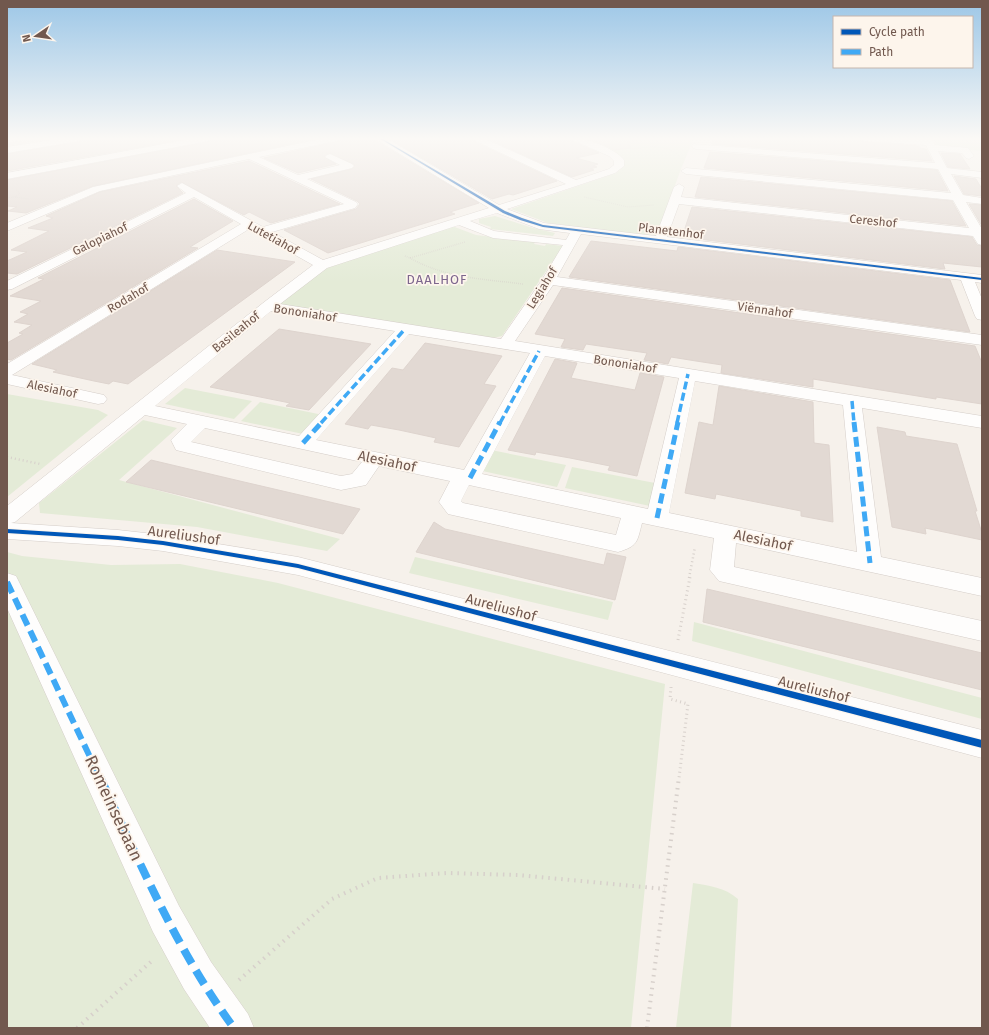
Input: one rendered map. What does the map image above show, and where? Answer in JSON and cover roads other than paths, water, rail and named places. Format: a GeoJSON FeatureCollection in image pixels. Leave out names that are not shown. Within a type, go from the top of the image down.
{"type":"FeatureCollection","features":[{"type":"Feature","properties":{"kind":"street"},"geometry":{"type":"LineString","coordinates":[[7,227],[91,191],[112,186]]}},
{"type":"Feature","properties":{"kind":"street","name":"Lutetiahof"},"geometry":{"type":"LineString","coordinates":[[182,186],[322,265]]}},
{"type":"Feature","properties":{"kind":"street","name":"Rodahof"},"geometry":{"type":"LineString","coordinates":[[7,371],[255,228],[351,206],[352,204],[315,186]]}},
{"type":"Feature","properties":{"kind":"street","name":"Planetenhof"},"geometry":{"type":"LineString","coordinates":[[460,186],[498,209],[517,218],[538,224],[573,238]]}},
{"type":"Feature","properties":{"kind":"street","name":"Basileahof"},"geometry":{"type":"LineString","coordinates":[[7,517],[268,306],[322,265],[568,186]]}},
{"type":"Feature","properties":{"kind":"street"},"geometry":{"type":"LineString","coordinates":[[660,241],[680,186]]}},
{"type":"Feature","properties":{"kind":"street"},"geometry":{"type":"LineString","coordinates":[[840,186],[982,201]]}},
{"type":"Feature","properties":{"kind":"street"},"geometry":{"type":"LineString","coordinates":[[951,186],[980,235]]}},
{"type":"Feature","properties":{"kind":"street","name":"Galopiahof"},"geometry":{"type":"LineString","coordinates":[[7,286],[194,193]]}},
{"type":"Feature","properties":{"kind":"street","name":"Cereshof"},"geometry":{"type":"LineString","coordinates":[[674,200],[980,235]]}},
{"type":"Feature","properties":{"kind":"street","name":"Planetenhof"},"geometry":{"type":"LineString","coordinates":[[460,221],[479,230],[573,238],[660,241],[982,279]]}},
{"type":"Feature","properties":{"kind":"street","name":"Legiahof"},"geometry":{"type":"LineString","coordinates":[[505,345],[546,284],[573,238]]}},
{"type":"Feature","properties":{"kind":"street"},"geometry":{"type":"LineString","coordinates":[[966,277],[982,316]]}},
{"type":"Feature","properties":{"kind":"street","name":"Viënnahof"},"geometry":{"type":"LineString","coordinates":[[546,284],[982,340]]}},
{"type":"Feature","properties":{"kind":"street","name":"Bononiahof"},"geometry":{"type":"LineString","coordinates":[[268,306],[982,422]]}},
{"type":"Feature","properties":{"kind":"street"},"geometry":{"type":"LineString","coordinates":[[303,443],[405,329]]}},
{"type":"Feature","properties":{"kind":"street"},"geometry":{"type":"LineString","coordinates":[[539,351],[467,478],[450,502],[456,509],[618,544],[626,540],[634,513]]}},
{"type":"Feature","properties":{"kind":"street"},"geometry":{"type":"LineString","coordinates":[[657,518],[688,374]]}},
{"type":"Feature","properties":{"kind":"street","name":"Alesiahof"},"geometry":{"type":"LineString","coordinates":[[7,379],[98,399]]}},
{"type":"Feature","properties":{"kind":"street"},"geometry":{"type":"LineString","coordinates":[[852,401],[870,563]]}},
{"type":"Feature","properties":{"kind":"street","name":"Alesiahof"},"geometry":{"type":"LineString","coordinates":[[141,409],[982,587]]}},
{"type":"Feature","properties":{"kind":"street"},"geometry":{"type":"LineString","coordinates":[[202,421],[181,440],[184,446],[341,483],[360,480],[375,458]]}},
{"type":"Feature","properties":{"kind":"street","name":"Aureliushof"},"geometry":{"type":"LineString","coordinates":[[7,531],[118,538],[163,543],[298,566],[673,665],[982,744]]}},
{"type":"Feature","properties":{"kind":"street"},"geometry":{"type":"LineString","coordinates":[[726,532],[722,570],[727,575],[982,631]]}},
{"type":"Feature","properties":{"kind":"street","name":"Romeinsebaan"},"geometry":{"type":"LineString","coordinates":[[7,582],[97,770],[162,912],[214,1003],[234,1028]]}},
{"type":"Feature","properties":{"kind":"district","name":"DAALHOF"},"geometry":{"type":"Point","coordinates":[437,279]}}]}
